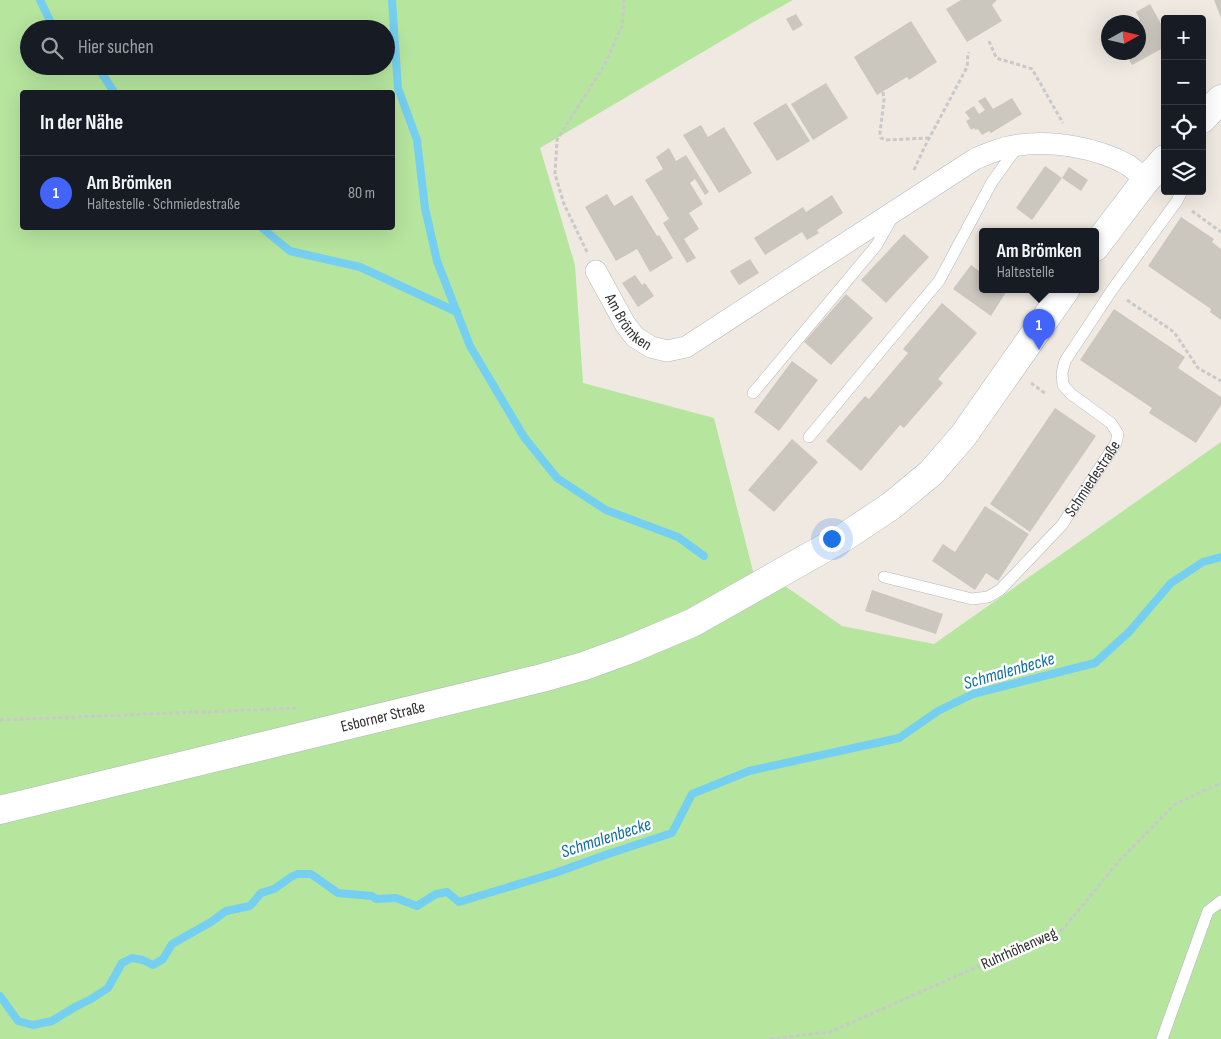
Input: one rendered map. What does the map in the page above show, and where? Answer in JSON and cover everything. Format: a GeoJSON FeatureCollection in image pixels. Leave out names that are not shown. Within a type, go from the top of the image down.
{"type":"FeatureCollection","features":[{"type":"Feature","properties":{"kind":"main road"},"geometry":{"type":"LineString","coordinates":[[1206,115],[1221,99]]}},
{"type":"Feature","properties":{"kind":"main road"},"geometry":{"type":"LineString","coordinates":[[1099,242],[1161,163]]}},
{"type":"Feature","properties":{"kind":"main road","name":"Esborner Straße"},"geometry":{"type":"LineString","coordinates":[[0,810],[542,678],[584,666],[628,650],[692,623],[846,536],[891,506],[930,473],[963,436],[1063,293]]}},
{"type":"Feature","properties":{"kind":"street","name":"Am Brömken"},"geometry":{"type":"LineString","coordinates":[[596,271],[625,324],[635,337],[651,347],[666,351],[686,347],[975,159],[993,151],[1019,144],[1056,144],[1094,152],[1111,158],[1129,166],[1146,180]]}},
{"type":"Feature","properties":{"kind":"lane"},"geometry":{"type":"LineString","coordinates":[[809,437],[939,281],[992,182],[1019,144]]}},
{"type":"Feature","properties":{"kind":"lane","name":"Schmiedestraße"},"geometry":{"type":"LineString","coordinates":[[884,577],[972,599],[988,597],[1000,590],[1062,525],[1116,442],[1118,434],[1111,423],[1071,394],[1063,385],[1064,361],[1179,196]]}},
{"type":"Feature","properties":{"kind":"lane"},"geometry":{"type":"LineString","coordinates":[[754,393],[876,246],[901,207]]}},
{"type":"Feature","properties":{"kind":"lane"},"geometry":{"type":"LineString","coordinates":[[1162,1039],[1208,911],[1221,901]]}},
{"type":"Feature","properties":{"kind":"path"},"geometry":{"type":"LineString","coordinates":[[596,271],[564,204],[555,174],[557,140],[605,64],[622,26],[624,0]]}},
{"type":"Feature","properties":{"kind":"path"},"geometry":{"type":"LineString","coordinates":[[989,41],[996,57],[999,59],[1032,69],[1065,126]]}},
{"type":"Feature","properties":{"kind":"path"},"geometry":{"type":"LineString","coordinates":[[901,207],[911,177],[929,138],[968,64],[967,56],[969,52]]}},
{"type":"Feature","properties":{"kind":"path"},"geometry":{"type":"LineString","coordinates":[[883,92],[881,138],[886,140],[929,138]]}},
{"type":"Feature","properties":{"kind":"path"},"geometry":{"type":"LineString","coordinates":[[1179,196],[1221,232]]}},
{"type":"Feature","properties":{"kind":"path"},"geometry":{"type":"LineString","coordinates":[[1112,290],[1174,332],[1198,368],[1221,381]]}},
{"type":"Feature","properties":{"kind":"path"},"geometry":{"type":"LineString","coordinates":[[0,720],[299,708]]}},
{"type":"Feature","properties":{"kind":"path","name":"Ruhrhöhenweg"},"geometry":{"type":"LineString","coordinates":[[770,1039],[830,1032],[1063,929],[1120,860],[1175,804],[1221,783]]}},
{"type":"Feature","properties":{"kind":"green space"},"geometry":{"type":"Polygon","coordinates":[[[0,0],[793,0],[540,148],[575,265],[583,383],[714,418],[754,575],[632,638],[565,661],[503,673],[411,700],[68,781],[0,795],[0,0]]]}},
{"type":"Feature","properties":{"kind":"green space"},"geometry":{"type":"Polygon","coordinates":[[[1221,442],[1221,1039],[0,1039],[0,820],[418,718],[785,586],[842,626],[934,644],[1221,442]]]}},
{"type":"Feature","properties":{"kind":"building"},"geometry":{"type":"Polygon","coordinates":[[[961,0],[997,0],[992,5],[1002,21],[967,42],[946,9],[961,0]]]}},
{"type":"Feature","properties":{"kind":"building"},"geometry":{"type":"Polygon","coordinates":[[[1214,0],[1221,0],[1221,18],[1214,0]]]}},
{"type":"Feature","properties":{"kind":"building"},"geometry":{"type":"Polygon","coordinates":[[[1150,4],[1161,24],[1161,49],[1146,57],[1146,15],[1138,15],[1136,12],[1150,4]]]}},
{"type":"Feature","properties":{"kind":"building"},"geometry":{"type":"Polygon","coordinates":[[[796,14],[803,25],[793,31],[786,19],[796,14]]]}},
{"type":"Feature","properties":{"kind":"building"},"geometry":{"type":"Polygon","coordinates":[[[911,21],[937,62],[909,80],[907,77],[877,95],[854,57],[911,21]]]}},
{"type":"Feature","properties":{"kind":"building"},"geometry":{"type":"Polygon","coordinates":[[[1129,60],[1141,60],[1132,65],[1129,60]]]}},
{"type":"Feature","properties":{"kind":"building"},"geometry":{"type":"Polygon","coordinates":[[[826,83],[848,118],[813,140],[791,104],[826,83]]]}},
{"type":"Feature","properties":{"kind":"building"},"geometry":{"type":"Polygon","coordinates":[[[985,97],[993,109],[1012,98],[1022,114],[991,133],[989,131],[982,135],[978,129],[975,130],[974,128],[971,130],[966,121],[970,119],[965,112],[974,106],[979,114],[985,110],[978,101],[985,97]]]}},
{"type":"Feature","properties":{"kind":"building"},"geometry":{"type":"Polygon","coordinates":[[[786,103],[810,141],[777,161],[753,123],[786,103]]]}},
{"type":"Feature","properties":{"kind":"building"},"geometry":{"type":"Polygon","coordinates":[[[701,125],[708,137],[724,127],[752,173],[719,193],[683,135],[701,125]]]}},
{"type":"Feature","properties":{"kind":"building"},"geometry":{"type":"Polygon","coordinates":[[[669,148],[676,161],[686,155],[709,192],[705,195],[695,179],[690,183],[703,204],[689,213],[699,229],[684,239],[696,258],[687,263],[663,223],[669,219],[645,180],[663,169],[656,157],[669,148]]]}},
{"type":"Feature","properties":{"kind":"building"},"geometry":{"type":"Polygon","coordinates":[[[1045,166],[1062,178],[1032,220],[1016,208],[1045,166]]]}},
{"type":"Feature","properties":{"kind":"building"},"geometry":{"type":"Polygon","coordinates":[[[1069,167],[1088,180],[1081,191],[1062,178],[1069,167]]]}},
{"type":"Feature","properties":{"kind":"building"},"geometry":{"type":"Polygon","coordinates":[[[607,194],[614,206],[632,195],[673,258],[650,272],[637,249],[616,261],[585,207],[607,194]]]}},
{"type":"Feature","properties":{"kind":"building"},"geometry":{"type":"Polygon","coordinates":[[[832,195],[843,213],[817,230],[819,233],[807,240],[802,232],[765,255],[754,238],[803,207],[806,212],[832,195]]]}},
{"type":"Feature","properties":{"kind":"building"},"geometry":{"type":"Polygon","coordinates":[[[1181,217],[1214,239],[1212,242],[1221,249],[1221,320],[1210,312],[1211,309],[1148,266],[1181,217]]]}},
{"type":"Feature","properties":{"kind":"building"},"geometry":{"type":"Polygon","coordinates":[[[904,234],[929,257],[886,303],[861,280],[904,234]]]}},
{"type":"Feature","properties":{"kind":"building"},"geometry":{"type":"Polygon","coordinates":[[[750,259],[759,273],[739,285],[730,271],[750,259]]]}},
{"type":"Feature","properties":{"kind":"building"},"geometry":{"type":"Polygon","coordinates":[[[971,265],[979,271],[979,293],[1005,293],[991,316],[953,289],[971,265]]]}},
{"type":"Feature","properties":{"kind":"building"},"geometry":{"type":"Polygon","coordinates":[[[635,275],[642,285],[645,283],[654,296],[638,307],[622,283],[635,275]]]}},
{"type":"Feature","properties":{"kind":"building"},"geometry":{"type":"Polygon","coordinates":[[[846,294],[873,318],[831,365],[804,342],[846,294]]]}},
{"type":"Feature","properties":{"kind":"building"},"geometry":{"type":"Polygon","coordinates":[[[942,303],[977,333],[938,379],[943,383],[904,428],[900,425],[861,471],[826,441],[865,396],[869,399],[908,353],[903,349],[942,303]]]}},
{"type":"Feature","properties":{"kind":"building"},"geometry":{"type":"Polygon","coordinates":[[[1114,309],[1185,357],[1178,368],[1221,397],[1221,405],[1196,443],[1149,413],[1152,408],[1080,360],[1114,309]]]}},
{"type":"Feature","properties":{"kind":"building"},"geometry":{"type":"Polygon","coordinates":[[[792,361],[818,380],[779,431],[754,412],[792,361]]]}},
{"type":"Feature","properties":{"kind":"building"},"geometry":{"type":"Polygon","coordinates":[[[1055,408],[1096,436],[1030,532],[990,504],[1055,408]]]}},
{"type":"Feature","properties":{"kind":"building"},"geometry":{"type":"Polygon","coordinates":[[[792,439],[818,462],[774,512],[748,490],[792,439]]]}},
{"type":"Feature","properties":{"kind":"building"},"geometry":{"type":"Polygon","coordinates":[[[985,506],[1029,534],[998,581],[986,573],[975,590],[932,561],[943,544],[955,552],[985,506]]]}},
{"type":"Feature","properties":{"kind":"building"},"geometry":{"type":"Polygon","coordinates":[[[872,590],[943,614],[936,634],[865,611],[872,590]]]}},
{"type":"Feature","properties":{"kind":"waterway"},"geometry":{"type":"LineString","coordinates":[[40,0],[50,20]]}},
{"type":"Feature","properties":{"kind":"waterway"},"geometry":{"type":"LineString","coordinates":[[392,0],[393,20]]}},
{"type":"Feature","properties":{"kind":"waterway"},"geometry":{"type":"LineString","coordinates":[[395,44],[398,88],[417,140],[425,208],[437,261],[470,346],[524,437],[557,478],[606,510],[678,537],[704,556]]}},
{"type":"Feature","properties":{"kind":"waterway"},"geometry":{"type":"LineString","coordinates":[[103,75],[113,90]]}},
{"type":"Feature","properties":{"kind":"waterway"},"geometry":{"type":"LineString","coordinates":[[264,230],[290,251],[360,267],[457,312]]}},
{"type":"Feature","properties":{"kind":"waterway","name":"Schmalenbecke"},"geometry":{"type":"LineString","coordinates":[[0,996],[18,1021],[33,1025],[52,1021],[108,988],[122,963],[132,958],[143,960],[153,965],[163,959],[172,944],[211,922],[226,911],[250,906],[261,893],[274,889],[297,874],[311,874],[338,893],[372,896],[376,899],[396,898],[417,906],[436,894],[447,892],[459,902],[555,873],[672,833],[692,794],[749,771],[899,738],[938,711],[973,694],[1095,663],[1129,632],[1171,583],[1203,562],[1221,557]]}},
{"type":"Feature","properties":{"kind":"place","name":"Am Brömken"},"geometry":{"type":"Point","coordinates":[1039,350]}}]}
